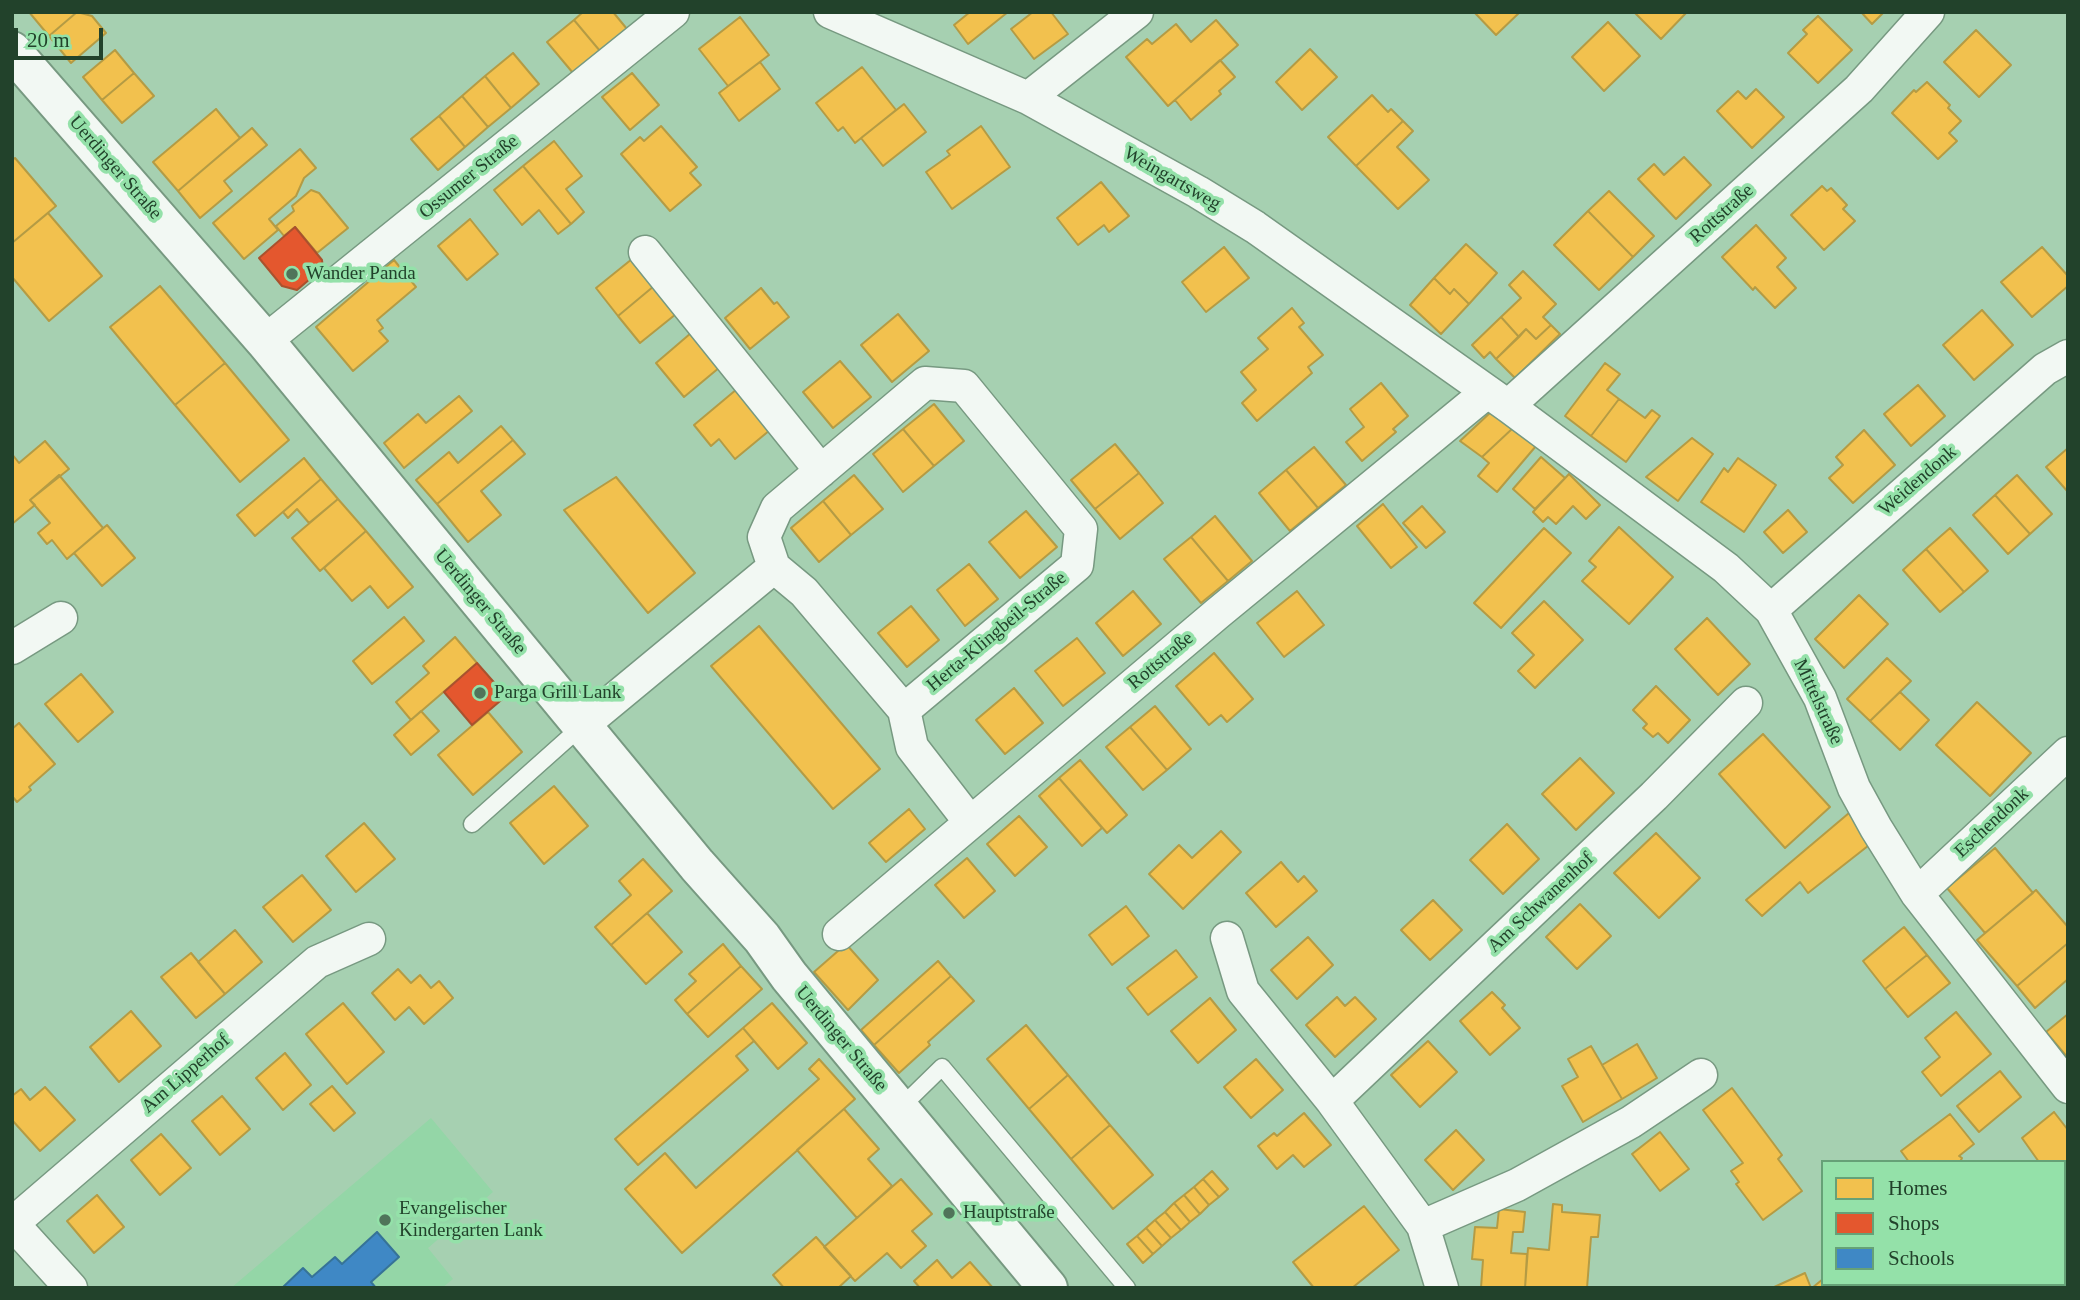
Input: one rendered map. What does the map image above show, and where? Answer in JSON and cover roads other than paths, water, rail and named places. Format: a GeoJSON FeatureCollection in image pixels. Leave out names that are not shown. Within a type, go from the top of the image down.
{"type":"FeatureCollection","features":[{"type":"Feature","properties":{"kind":"street","name":"Ossumer Straße"},"geometry":{"type":"LineString","coordinates":[[265,341],[673,12]]}},
{"type":"Feature","properties":{"kind":"street","name":"Weingartsweg"},"geometry":{"type":"LineString","coordinates":[[832,12],[1028,98],[1198,192],[1255,228],[1498,399]]}},
{"type":"Feature","properties":{"kind":"street"},"geometry":{"type":"LineString","coordinates":[[1028,98],[1137,12]]}},
{"type":"Feature","properties":{"kind":"street","name":"Rottstraße"},"geometry":{"type":"LineString","coordinates":[[839,934],[970,822],[1498,399],[1859,89],[1928,12]]}},
{"type":"Feature","properties":{"kind":"street","name":"Uerdinger Straße"},"geometry":{"type":"LineString","coordinates":[[12,51],[265,341],[697,865],[762,938],[789,976],[1048,1288]]}},
{"type":"Feature","properties":{"kind":"street"},"geometry":{"type":"LineString","coordinates":[[645,252],[821,471]]}},
{"type":"Feature","properties":{"kind":"street","name":"Weidendonk"},"geometry":{"type":"LineString","coordinates":[[1772,610],[2045,369],[2068,356]]}},
{"type":"Feature","properties":{"kind":"street","name":"Herta-Klingbeil-Straße"},"geometry":{"type":"LineString","coordinates":[[774,567],[764,537],[777,508],[925,383],[964,386],[1081,529],[1077,565],[904,710]]}},
{"type":"Feature","properties":{"kind":"street","name":"Mittelstraße"},"geometry":{"type":"LineString","coordinates":[[1498,399],[1726,568],[1772,610],[1820,698],[1854,788],[1876,828],[1917,894],[2068,1087]]}},
{"type":"Feature","properties":{"kind":"street"},"geometry":{"type":"LineString","coordinates":[[583,726],[774,567],[804,592],[904,710],[912,747],[970,822]]}},
{"type":"Feature","properties":{"kind":"street"},"geometry":{"type":"LineString","coordinates":[[12,648],[61,618]]}},
{"type":"Feature","properties":{"kind":"street","name":"Am Schwanenhof"},"geometry":{"type":"LineString","coordinates":[[1332,1101],[1654,796],[1746,703]]}},
{"type":"Feature","properties":{"kind":"street","name":"Eschendonk"},"geometry":{"type":"LineString","coordinates":[[1917,894],[2068,753]]}},
{"type":"Feature","properties":{"kind":"street"},"geometry":{"type":"LineString","coordinates":[[1227,938],[1243,991],[1332,1101],[1423,1226],[1442,1288]]}},
{"type":"Feature","properties":{"kind":"street","name":"Am Lipperhof"},"geometry":{"type":"LineString","coordinates":[[13,1223],[317,962],[369,939]]}},
{"type":"Feature","properties":{"kind":"street"},"geometry":{"type":"LineString","coordinates":[[1423,1226],[1517,1185],[1631,1122],[1701,1075]]}},
{"type":"Feature","properties":{"kind":"street"},"geometry":{"type":"LineString","coordinates":[[13,1223],[71,1288]]}},
{"type":"Feature","properties":{"kind":"lane"},"geometry":{"type":"LineString","coordinates":[[472,824],[583,726]]}},
{"type":"Feature","properties":{"kind":"lane"},"geometry":{"type":"LineString","coordinates":[[899,1109],[942,1067],[1128,1288]]}},
{"type":"Feature","properties":{"kind":"place","name":"Wander Panda"},"geometry":{"type":"Point","coordinates":[292,274]}},
{"type":"Feature","properties":{"kind":"place","name":"Parga Grill Lank"},"geometry":{"type":"Point","coordinates":[480,693]}},
{"type":"Feature","properties":{"kind":"place","name":"Hauptstraße"},"geometry":{"type":"Point","coordinates":[949,1213]}},
{"type":"Feature","properties":{"kind":"place","name":"Evangelischer Kindergarten Lank"},"geometry":{"type":"Point","coordinates":[385,1220]}}]}
